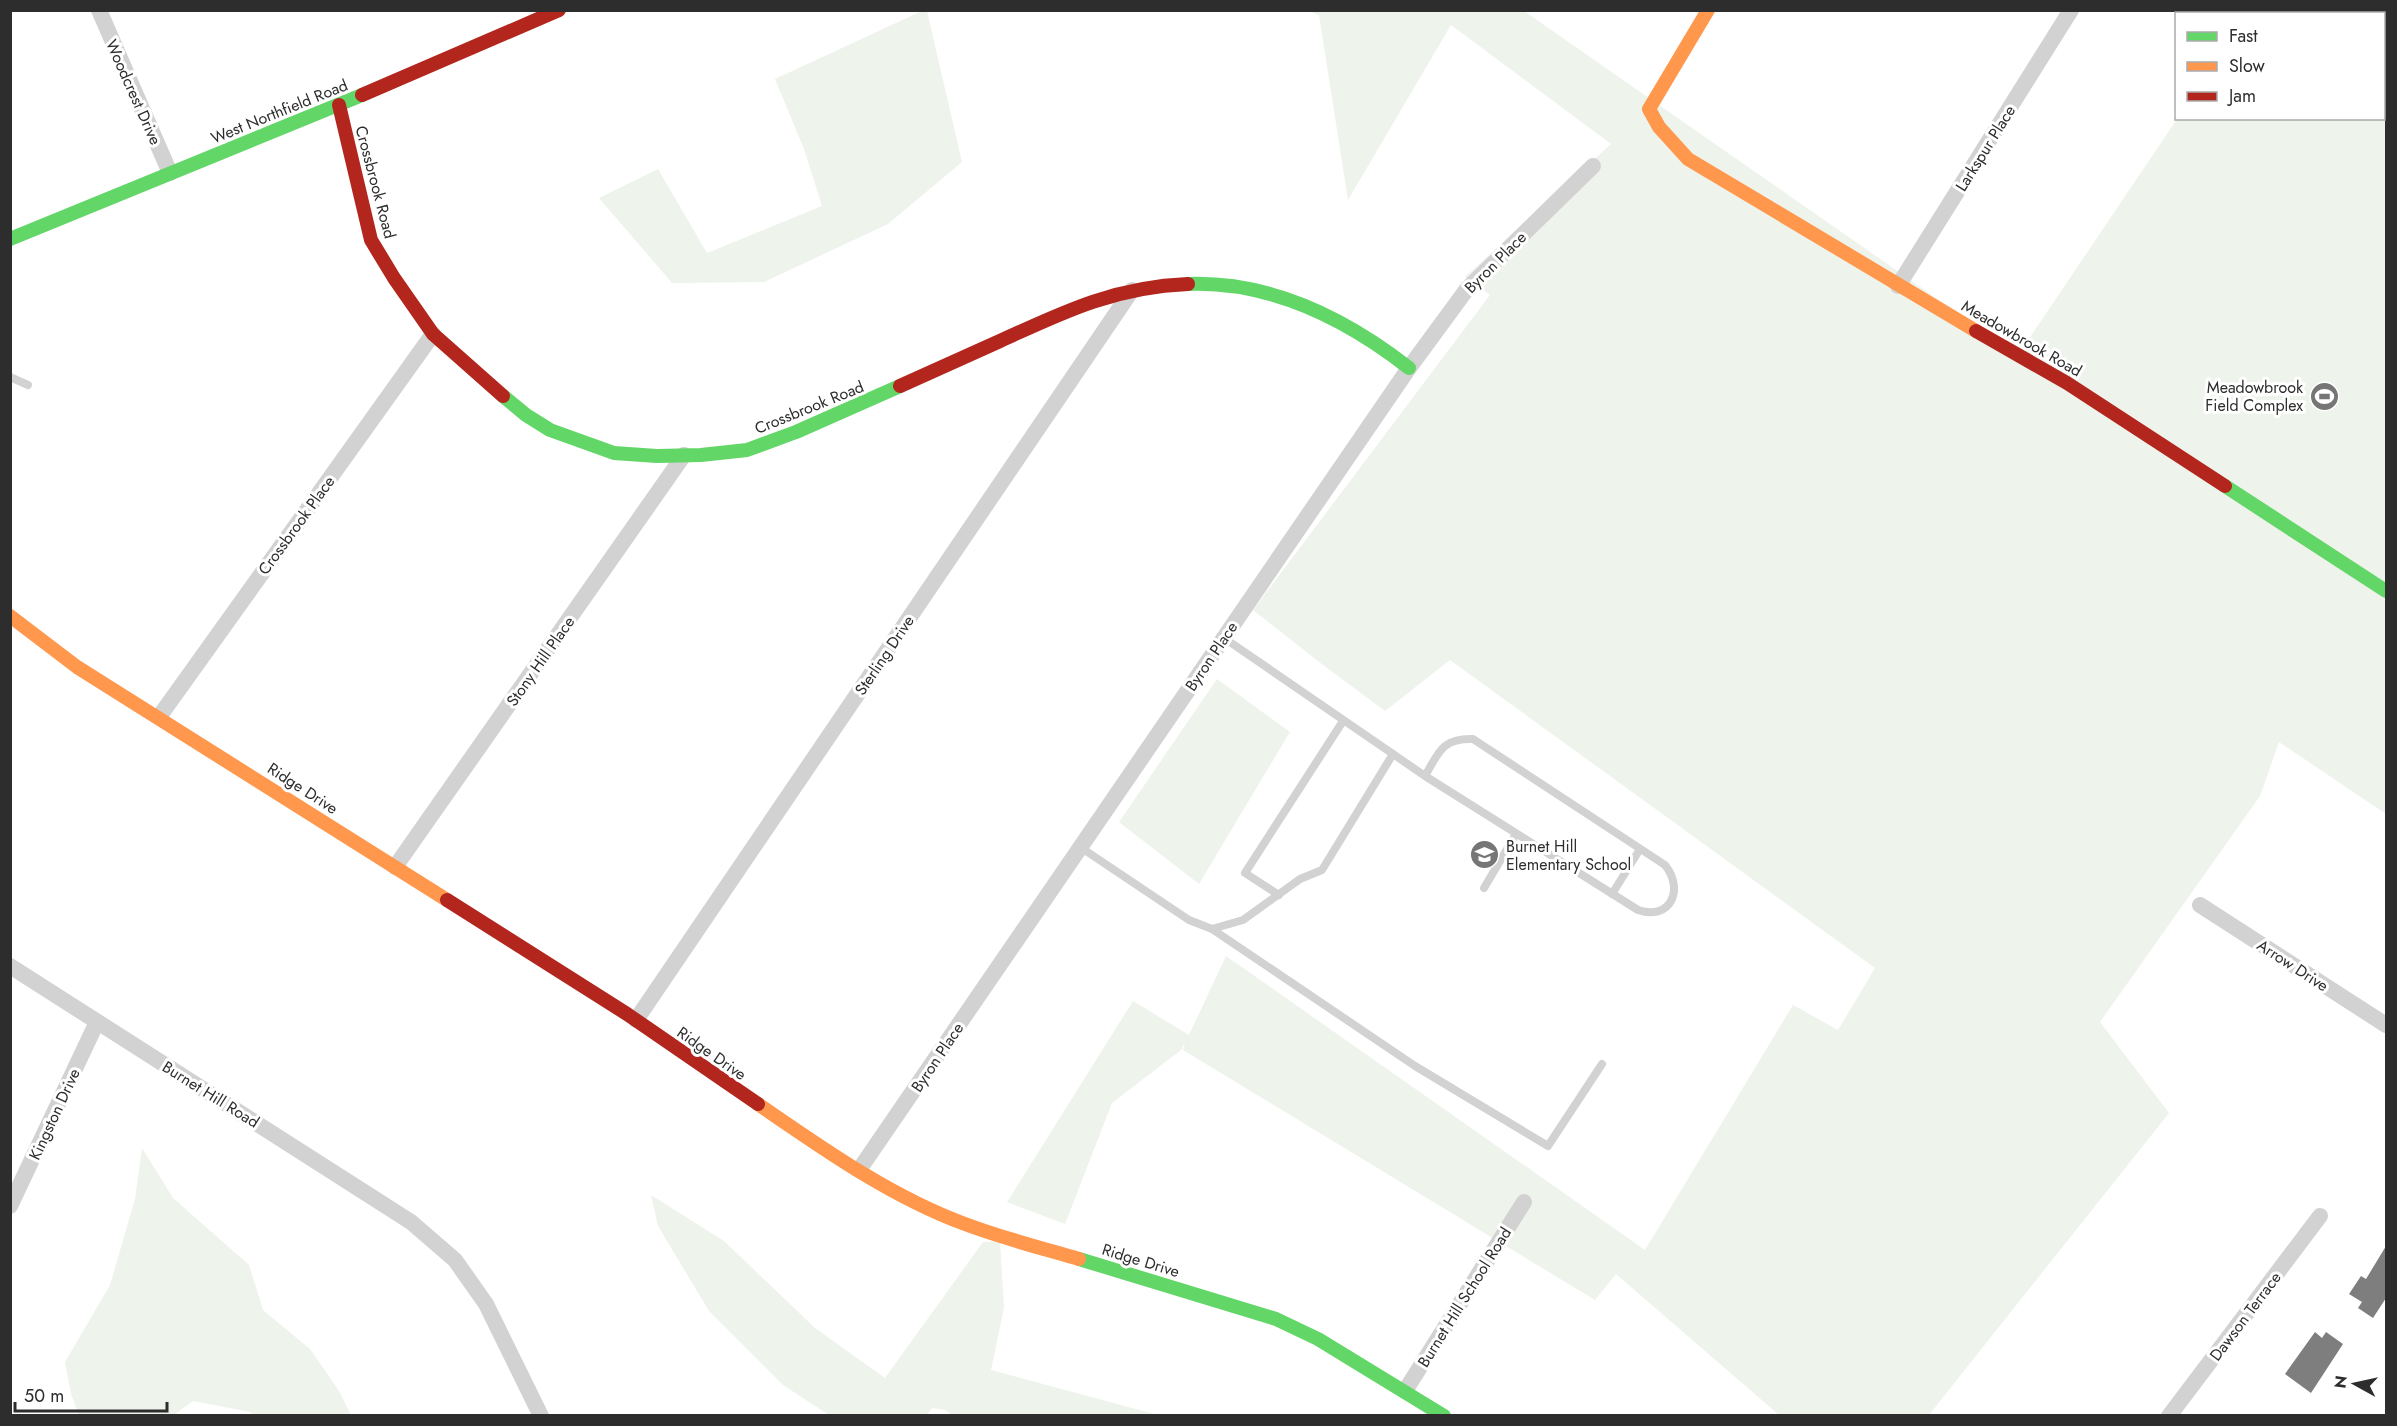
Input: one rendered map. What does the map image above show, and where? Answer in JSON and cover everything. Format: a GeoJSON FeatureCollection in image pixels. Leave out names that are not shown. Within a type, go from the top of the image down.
{"type":"FeatureCollection","features":[{"type":"Feature","properties":{"kind":"street","name":"Woodcrest Drive"},"geometry":{"type":"LineString","coordinates":[[99,10],[170,173]]}},
{"type":"Feature","properties":{"kind":"street","name":"West Northfield Road"},"geometry":{"type":"LineString","coordinates":[[10,238],[339,105],[559,10]]}},
{"type":"Feature","properties":{"kind":"street","name":"Meadowbrook Road"},"geometry":{"type":"LineString","coordinates":[[1708,10],[1649,109],[1659,127],[1688,159],[1898,286],[2067,383],[2386,591]]}},
{"type":"Feature","properties":{"kind":"street","name":"Larkspur Place"},"geometry":{"type":"LineString","coordinates":[[1898,286],[2071,10]]}},
{"type":"Feature","properties":{"kind":"street","name":"Crossbrook Road"},"geometry":{"type":"LineString","coordinates":[[339,105],[371,240],[433,334],[476,374],[526,415],[549,430],[614,453],[684,455],[747,450],[796,432],[1090,302],[1132,291],[1185,284],[1218,284],[1250,288],[1282,296],[1342,320],[1370,337],[1408,368]]}},
{"type":"Feature","properties":{"kind":"street","name":"Byron Place"},"geometry":{"type":"LineString","coordinates":[[859,1170],[1408,368],[1467,289],[1593,166]]}},
{"type":"Feature","properties":{"kind":"street","name":"Sterling Drive"},"geometry":{"type":"LineString","coordinates":[[636,1020],[1132,291]]}},
{"type":"Feature","properties":{"kind":"street","name":"Crossbrook Place"},"geometry":{"type":"LineString","coordinates":[[159,717],[433,334]]}},
{"type":"Feature","properties":{"kind":"street","name":"Stony Hill Place"},"geometry":{"type":"LineString","coordinates":[[395,867],[684,455]]}},
{"type":"Feature","properties":{"kind":"street","name":"Ridge Drive"},"geometry":{"type":"LineString","coordinates":[[10,616],[77,667],[636,1020],[830,1154],[914,1201],[964,1224],[1276,1318],[1318,1339],[1444,1416]]}},
{"type":"Feature","properties":{"kind":"street","name":"Arrow Drive"},"geometry":{"type":"LineString","coordinates":[[2200,905],[2386,1025]]}},
{"type":"Feature","properties":{"kind":"street","name":"Burnet Hill Road"},"geometry":{"type":"LineString","coordinates":[[10,966],[411,1222],[455,1260],[486,1304],[541,1416]]}},
{"type":"Feature","properties":{"kind":"street","name":"Kingston Drive"},"geometry":{"type":"LineString","coordinates":[[10,1206],[97,1022]]}},
{"type":"Feature","properties":{"kind":"street","name":"Burnet Hill School Road"},"geometry":{"type":"LineString","coordinates":[[1405,1391],[1524,1202]]}},
{"type":"Feature","properties":{"kind":"street","name":"Dawson Terrace"},"geometry":{"type":"LineString","coordinates":[[2169,1416],[2320,1216]]}},
{"type":"Feature","properties":{"kind":"lane"},"geometry":{"type":"LineString","coordinates":[[10,377],[28,385]]}},
{"type":"Feature","properties":{"kind":"lane"},"geometry":{"type":"LineString","coordinates":[[1224,638],[1425,776],[1612,894],[1646,913],[1662,910],[1669,905],[1675,888],[1671,873],[1665,865],[1473,739],[1460,738],[1444,744],[1425,776]]}},
{"type":"Feature","properties":{"kind":"lane"},"geometry":{"type":"LineString","coordinates":[[1279,895],[1245,873],[1343,721]]}},
{"type":"Feature","properties":{"kind":"lane"},"geometry":{"type":"LineString","coordinates":[[1212,929],[1243,920],[1300,879],[1322,870],[1394,754]]}},
{"type":"Feature","properties":{"kind":"lane"},"geometry":{"type":"LineString","coordinates":[[1484,888],[1516,834]]}},
{"type":"Feature","properties":{"kind":"lane"},"geometry":{"type":"LineString","coordinates":[[1080,847],[1189,920],[1212,929],[1415,1066],[1548,1146],[1602,1064]]}},
{"type":"Feature","properties":{"kind":"lane"},"geometry":{"type":"LineString","coordinates":[[1612,894],[1640,849]]}},
{"type":"Feature","properties":{"kind":"shaded area"},"geometry":{"type":"Polygon","coordinates":[[[924,10],[927,11],[962,162],[888,224],[764,282],[672,283],[599,198],[658,169],[707,253],[822,206],[804,149],[775,79],[924,10]]]}},
{"type":"Feature","properties":{"kind":"shaded area"},"geometry":{"type":"Polygon","coordinates":[[[1309,11],[1524,11],[2018,355],[2176,120],[2385,120],[2386,69],[2386,814],[2279,742],[2260,796],[2100,1022],[2169,1113],[1929,1415],[1779,1415],[1616,1274],[1595,1300],[1183,1050],[1185,1042],[1181,1050],[1112,1103],[1065,1224],[1007,1202],[1133,1001],[1189,1035],[1226,956],[1645,1250],[1793,1005],[1838,1030],[1875,968],[1450,660],[1385,711],[1253,610],[1490,295],[1465,277],[1611,144],[1451,25],[1348,200],[1319,15],[1309,11]]]}},
{"type":"Feature","properties":{"kind":"shaded area"},"geometry":{"type":"Polygon","coordinates":[[[2295,11],[2298,12],[2248,12],[2295,11]]]}},
{"type":"Feature","properties":{"kind":"shaded area"},"geometry":{"type":"Polygon","coordinates":[[[1217,679],[1290,732],[1199,884],[1119,822],[1217,679]]]}},
{"type":"Feature","properties":{"kind":"shaded area"},"geometry":{"type":"Polygon","coordinates":[[[142,1148],[173,1198],[249,1265],[263,1310],[310,1349],[339,1391],[351,1415],[254,1415],[250,1412],[193,1401],[174,1415],[79,1415],[71,1394],[65,1362],[110,1285],[135,1199],[142,1148]]]}},
{"type":"Feature","properties":{"kind":"shaded area"},"geometry":{"type":"Polygon","coordinates":[[[651,1195],[724,1241],[815,1328],[885,1378],[983,1242],[1000,1241],[1004,1308],[991,1370],[1158,1415],[953,1416],[945,1410],[932,1408],[927,1415],[829,1415],[783,1385],[709,1311],[658,1226],[651,1195]]]}},
{"type":"Feature","properties":{"kind":"building"},"geometry":{"type":"Polygon","coordinates":[[[2386,1246],[2386,1298],[2373,1318],[2358,1308],[2362,1302],[2349,1294],[2361,1276],[2366,1279],[2386,1246]]]}},
{"type":"Feature","properties":{"kind":"building"},"geometry":{"type":"Polygon","coordinates":[[[2315,1332],[2322,1338],[2326,1332],[2343,1344],[2311,1393],[2285,1374],[2315,1332]]]}},
{"type":"Feature","properties":{"kind":"traffic: fast"},"geometry":{"type":"LineString","coordinates":[[10,239],[362,95]]}},
{"type":"Feature","properties":{"kind":"traffic: fast"},"geometry":{"type":"LineString","coordinates":[[1188,284],[1249,289],[1306,306],[1359,333],[1409,368]]}},
{"type":"Feature","properties":{"kind":"traffic: fast"},"geometry":{"type":"LineString","coordinates":[[503,396],[526,415],[550,430],[614,453],[657,456],[701,455],[747,450],[796,432],[900,386]]}},
{"type":"Feature","properties":{"kind":"traffic: fast"},"geometry":{"type":"LineString","coordinates":[[2225,486],[2386,591]]}},
{"type":"Feature","properties":{"kind":"traffic: fast"},"geometry":{"type":"LineString","coordinates":[[1079,1259],[1276,1319],[1318,1339],[1444,1416]]}},
{"type":"Feature","properties":{"kind":"traffic: slow"},"geometry":{"type":"LineString","coordinates":[[1708,10],[1649,109],[1659,127],[1688,159],[1976,331]]}},
{"type":"Feature","properties":{"kind":"traffic: slow"},"geometry":{"type":"LineString","coordinates":[[10,616],[77,667],[447,900]]}},
{"type":"Feature","properties":{"kind":"traffic: slow"},"geometry":{"type":"LineString","coordinates":[[758,1104],[807,1138],[910,1200],[979,1229],[1079,1259]]}},
{"type":"Feature","properties":{"kind":"traffic: jam"},"geometry":{"type":"LineString","coordinates":[[362,95],[559,10]]}},
{"type":"Feature","properties":{"kind":"traffic: jam"},"geometry":{"type":"LineString","coordinates":[[339,105],[371,240],[433,334],[503,396]]}},
{"type":"Feature","properties":{"kind":"traffic: jam"},"geometry":{"type":"LineString","coordinates":[[900,386],[1091,302],[1137,290],[1188,284]]}},
{"type":"Feature","properties":{"kind":"traffic: jam"},"geometry":{"type":"LineString","coordinates":[[1976,331],[2067,383],[2225,486]]}},
{"type":"Feature","properties":{"kind":"traffic: jam"},"geometry":{"type":"LineString","coordinates":[[447,900],[627,1014],[758,1104]]}},
{"type":"Feature","properties":{"kind":"place","name":"Meadowbrook Field Complex"},"geometry":{"type":"Point","coordinates":[2324,396]}},
{"type":"Feature","properties":{"kind":"place","name":"Burnet Hill Elementary School"},"geometry":{"type":"Point","coordinates":[1485,855]}}]}
